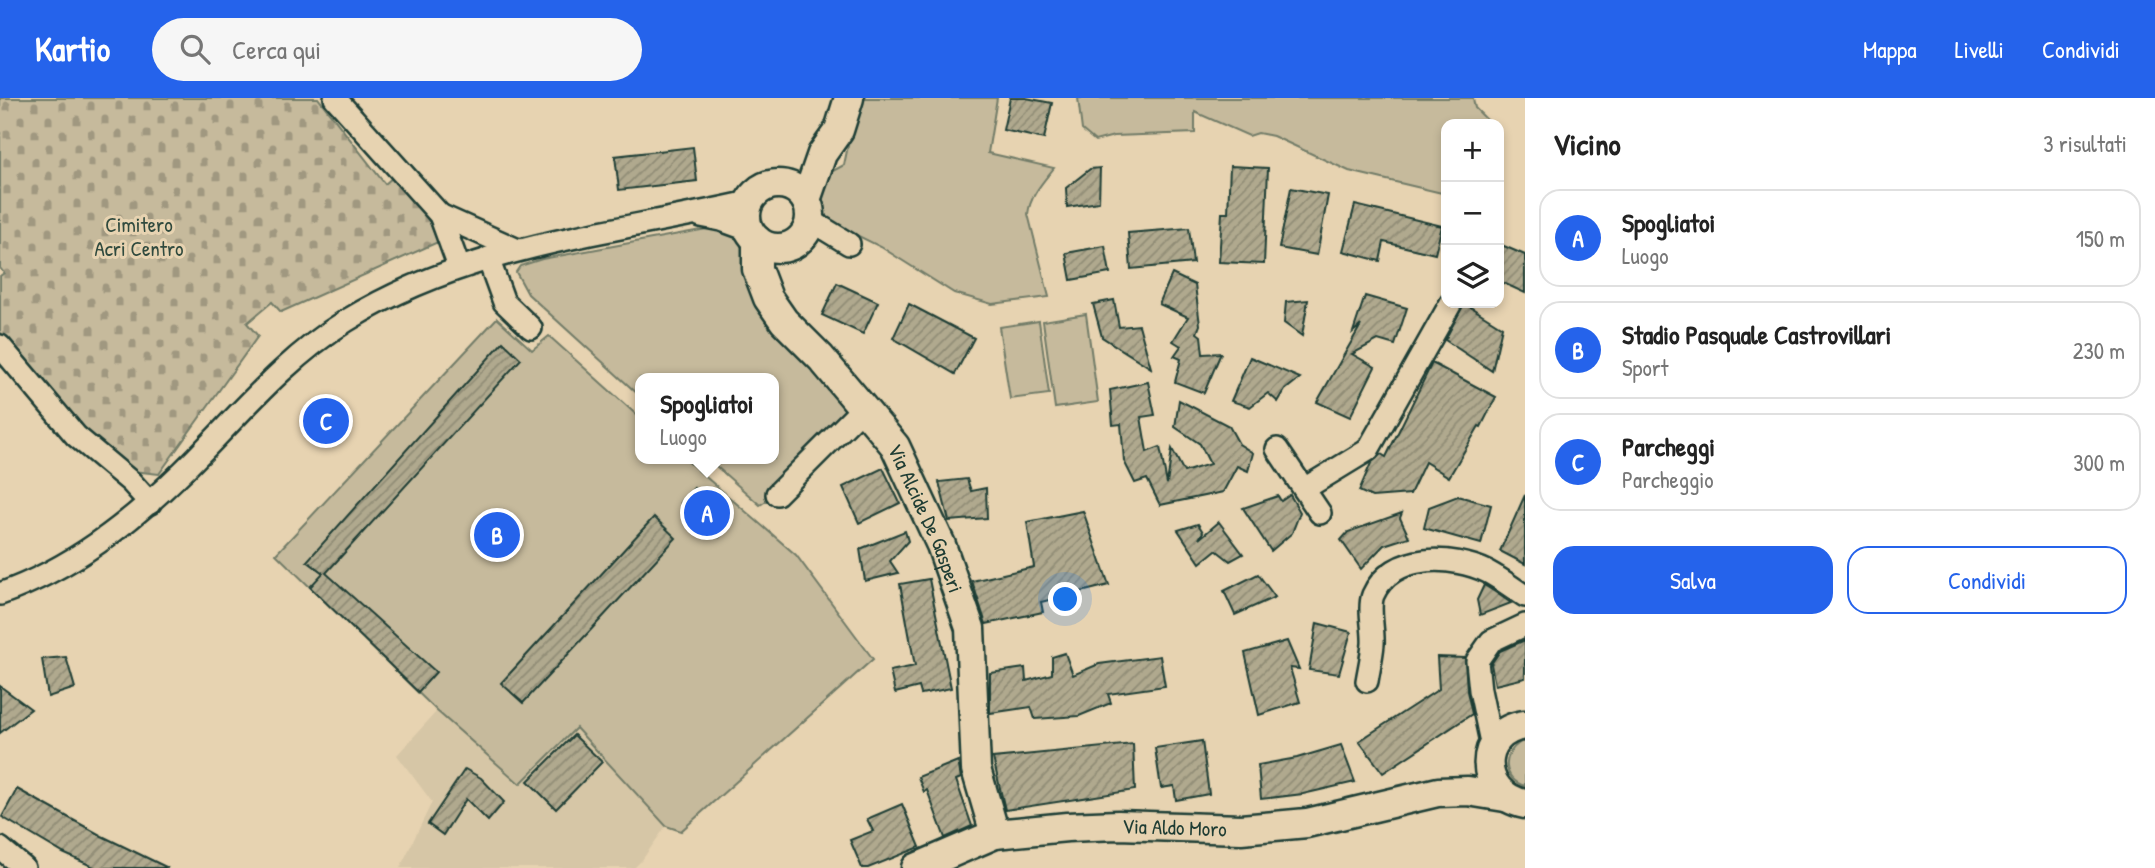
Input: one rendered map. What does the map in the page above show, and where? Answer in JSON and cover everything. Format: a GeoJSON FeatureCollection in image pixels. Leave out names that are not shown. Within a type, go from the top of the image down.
{"type":"FeatureCollection","features":[{"type":"Feature","properties":{"kind":"main road"},"geometry":{"type":"LineString","coordinates":[[822,154],[806,217],[785,247],[761,239],[747,222],[750,202],[756,193],[796,173],[822,154],[839,130],[849,98]]}},
{"type":"Feature","properties":{"kind":"main road"},"geometry":{"type":"LineString","coordinates":[[776,184],[793,188],[806,217]]}},
{"type":"Feature","properties":{"kind":"main road","name":"Via Alcide De Gasperi"},"geometry":{"type":"LineString","coordinates":[[761,239],[769,270],[768,298],[895,446],[940,545],[970,628],[976,769],[995,834]]}},
{"type":"Feature","properties":{"kind":"main road","name":"Via Aldo Moro"},"geometry":{"type":"LineString","coordinates":[[1438,792],[1491,752],[1503,734],[1521,726]]}},
{"type":"Feature","properties":{"kind":"main road"},"geometry":{"type":"LineString","coordinates":[[1491,752],[1491,779],[1515,800]]}},
{"type":"Feature","properties":{"kind":"main road","name":"Via Aldo Moro"},"geometry":{"type":"LineString","coordinates":[[916,868],[995,834],[1080,827],[1140,825],[1241,829],[1307,823],[1438,792],[1468,791],[1515,800]]}},
{"type":"Feature","properties":{"kind":"street"},"geometry":{"type":"LineString","coordinates":[[335,98],[440,215],[459,267]]}},
{"type":"Feature","properties":{"kind":"street"},"geometry":{"type":"LineString","coordinates":[[0,594],[28,584],[70,562],[150,503],[294,359],[346,321],[459,267],[488,258],[594,232],[750,202]]}},
{"type":"Feature","properties":{"kind":"street"},"geometry":{"type":"LineString","coordinates":[[695,214],[721,220],[761,239]]}},
{"type":"Feature","properties":{"kind":"street"},"geometry":{"type":"LineString","coordinates":[[440,215],[518,250]]}},
{"type":"Feature","properties":{"kind":"street"},"geometry":{"type":"LineString","coordinates":[[488,258],[504,302],[531,328]]}},
{"type":"Feature","properties":{"kind":"street"},"geometry":{"type":"LineString","coordinates":[[1304,489],[1368,450],[1448,308]]}},
{"type":"Feature","properties":{"kind":"street"},"geometry":{"type":"LineString","coordinates":[[0,346],[76,436],[131,482],[150,503]]}},
{"type":"Feature","properties":{"kind":"street"},"geometry":{"type":"LineString","coordinates":[[777,494],[863,408]]}},
{"type":"Feature","properties":{"kind":"street"},"geometry":{"type":"LineString","coordinates":[[1277,449],[1320,513]]}},
{"type":"Feature","properties":{"kind":"street"},"geometry":{"type":"LineString","coordinates":[[1367,681],[1373,644],[1372,597],[1385,577],[1402,567],[1432,559],[1457,562],[1487,572],[1525,596]]}},
{"type":"Feature","properties":{"kind":"street"},"geometry":{"type":"LineString","coordinates":[[1491,752],[1477,661],[1491,641],[1525,625]]}},
{"type":"Feature","properties":{"kind":"street"},"geometry":{"type":"LineString","coordinates":[[1483,703],[1496,716],[1521,726]]}},
{"type":"Feature","properties":{"kind":"street"},"geometry":{"type":"LineString","coordinates":[[0,848],[24,868]]}},
{"type":"Feature","properties":{"kind":"shaded area"},"geometry":{"type":"Polygon","coordinates":[[[437,711],[520,784],[576,728],[666,826],[634,868],[400,868],[432,802],[397,755],[437,711]]]}},
{"type":"Feature","properties":{"kind":"green space","name":"Cimitero Acri Centro"},"geometry":{"type":"Polygon","coordinates":[[[0,98],[318,98],[385,184],[393,177],[426,213],[438,242],[281,312],[272,302],[247,323],[258,336],[159,474],[123,470],[66,416],[0,332],[0,276],[4,273],[0,268],[0,98]]]}},
{"type":"Feature","properties":{"kind":"green space"},"geometry":{"type":"Polygon","coordinates":[[[858,98],[997,98],[988,153],[1054,168],[1034,195],[1028,214],[1049,297],[992,304],[954,293],[881,247],[818,216],[813,193],[829,173],[844,165],[858,98]]]}},
{"type":"Feature","properties":{"kind":"green space"},"geometry":{"type":"Polygon","coordinates":[[[1078,98],[1473,98],[1475,108],[1486,119],[1441,119],[1441,193],[1349,171],[1273,136],[1258,133],[1249,136],[1195,112],[1195,133],[1114,136],[1095,141],[1082,130],[1078,98]]]}},
{"type":"Feature","properties":{"kind":"green space"},"geometry":{"type":"Polygon","coordinates":[[[712,228],[734,234],[743,240],[849,404],[837,425],[769,499],[760,505],[714,464],[779,464],[779,373],[635,373],[635,391],[528,294],[516,272],[520,266],[542,259],[712,228]]]}},
{"type":"Feature","properties":{"kind":"green space"},"geometry":{"type":"Polygon","coordinates":[[[1086,314],[1098,402],[1055,408],[1043,321],[1086,314]]]}},
{"type":"Feature","properties":{"kind":"green space"},"geometry":{"type":"Polygon","coordinates":[[[497,318],[532,350],[549,336],[635,413],[635,464],[691,464],[796,555],[873,659],[681,831],[666,826],[576,728],[520,784],[437,711],[276,554],[497,318]]]}},
{"type":"Feature","properties":{"kind":"green space"},"geometry":{"type":"Polygon","coordinates":[[[1039,321],[1049,394],[1010,399],[999,327],[1039,321]]]}},
{"type":"Feature","properties":{"kind":"green space"},"geometry":{"type":"Polygon","coordinates":[[[1521,742],[1525,742],[1525,786],[1512,778],[1507,766],[1510,753],[1521,742]]]}},
{"type":"Feature","properties":{"kind":"building"},"geometry":{"type":"Polygon","coordinates":[[[1010,98],[1052,103],[1044,139],[1003,130],[1010,98]]]}},
{"type":"Feature","properties":{"kind":"building"},"geometry":{"type":"Polygon","coordinates":[[[693,147],[697,181],[619,190],[615,156],[693,147]]]}},
{"type":"Feature","properties":{"kind":"building"},"geometry":{"type":"Polygon","coordinates":[[[1230,166],[1268,168],[1264,264],[1219,262],[1222,213],[1228,213],[1230,166]]]}},
{"type":"Feature","properties":{"kind":"building"},"geometry":{"type":"Polygon","coordinates":[[[1100,168],[1099,202],[1067,207],[1066,188],[1090,169],[1100,168]]]}},
{"type":"Feature","properties":{"kind":"building"},"geometry":{"type":"Polygon","coordinates":[[[1291,188],[1328,195],[1317,255],[1279,248],[1291,188]]]}},
{"type":"Feature","properties":{"kind":"building"},"geometry":{"type":"Polygon","coordinates":[[[1355,205],[1441,226],[1435,254],[1384,242],[1380,261],[1343,251],[1355,205]]]}},
{"type":"Feature","properties":{"kind":"building"},"geometry":{"type":"Polygon","coordinates":[[[1189,228],[1193,263],[1131,269],[1128,233],[1189,228]]]}},
{"type":"Feature","properties":{"kind":"building"},"geometry":{"type":"Polygon","coordinates":[[[1105,246],[1110,273],[1071,280],[1066,253],[1105,246]]]}},
{"type":"Feature","properties":{"kind":"building"},"geometry":{"type":"Polygon","coordinates":[[[1504,246],[1525,255],[1525,293],[1504,283],[1504,246]]]}},
{"type":"Feature","properties":{"kind":"building"},"geometry":{"type":"Polygon","coordinates":[[[1172,274],[1195,285],[1200,325],[1197,333],[1201,336],[1203,354],[1221,353],[1204,393],[1175,382],[1181,359],[1174,356],[1181,346],[1173,341],[1188,317],[1159,304],[1172,274]]]}},
{"type":"Feature","properties":{"kind":"building"},"geometry":{"type":"Polygon","coordinates":[[[837,283],[878,302],[863,334],[822,315],[837,283]]]}},
{"type":"Feature","properties":{"kind":"building"},"geometry":{"type":"Polygon","coordinates":[[[1365,296],[1407,308],[1395,345],[1378,340],[1352,354],[1375,367],[1350,417],[1317,402],[1361,325],[1353,332],[1365,296]]]}},
{"type":"Feature","properties":{"kind":"building"},"geometry":{"type":"Polygon","coordinates":[[[1114,300],[1119,327],[1139,325],[1151,368],[1102,337],[1093,304],[1114,300]]]}},
{"type":"Feature","properties":{"kind":"building"},"geometry":{"type":"Polygon","coordinates":[[[1308,300],[1302,336],[1284,323],[1286,302],[1308,300]]]}},
{"type":"Feature","properties":{"kind":"building"},"geometry":{"type":"Polygon","coordinates":[[[909,304],[974,338],[955,374],[893,338],[909,304]]]}},
{"type":"Feature","properties":{"kind":"building"},"geometry":{"type":"Polygon","coordinates":[[[1461,308],[1472,308],[1502,327],[1492,371],[1445,340],[1461,308]]]}},
{"type":"Feature","properties":{"kind":"building"},"geometry":{"type":"Polygon","coordinates":[[[503,342],[521,359],[326,573],[436,672],[418,692],[310,587],[323,573],[307,561],[503,342]]]}},
{"type":"Feature","properties":{"kind":"building"},"geometry":{"type":"Polygon","coordinates":[[[1250,357],[1300,378],[1285,390],[1278,402],[1268,393],[1250,407],[1231,401],[1250,357]]]}},
{"type":"Feature","properties":{"kind":"building"},"geometry":{"type":"Polygon","coordinates":[[[1432,363],[1496,397],[1481,427],[1479,426],[1449,477],[1425,462],[1410,494],[1372,497],[1359,491],[1371,463],[1381,454],[1386,457],[1432,363]]]}},
{"type":"Feature","properties":{"kind":"building"},"geometry":{"type":"Polygon","coordinates":[[[1148,382],[1155,415],[1141,417],[1147,452],[1160,447],[1167,484],[1172,449],[1184,472],[1210,464],[1200,444],[1175,427],[1179,400],[1229,426],[1239,444],[1253,453],[1248,471],[1237,466],[1223,492],[1160,505],[1147,479],[1135,483],[1124,461],[1121,424],[1113,425],[1110,390],[1148,382]]]}},
{"type":"Feature","properties":{"kind":"building"},"geometry":{"type":"Polygon","coordinates":[[[883,468],[900,503],[859,523],[843,487],[883,468]]]}},
{"type":"Feature","properties":{"kind":"building"},"geometry":{"type":"Polygon","coordinates":[[[967,479],[971,491],[986,488],[987,518],[949,521],[939,482],[967,479]]]}},
{"type":"Feature","properties":{"kind":"building"},"geometry":{"type":"Polygon","coordinates":[[[694,488],[732,523],[719,537],[681,503],[694,488]]]}},
{"type":"Feature","properties":{"kind":"building"},"geometry":{"type":"Polygon","coordinates":[[[1290,495],[1300,512],[1292,533],[1271,551],[1243,508],[1278,496],[1281,501],[1290,495]]]}},
{"type":"Feature","properties":{"kind":"building"},"geometry":{"type":"Polygon","coordinates":[[[1525,495],[1525,564],[1500,551],[1525,495]]]}},
{"type":"Feature","properties":{"kind":"building"},"geometry":{"type":"Polygon","coordinates":[[[1458,496],[1491,505],[1481,544],[1424,528],[1429,507],[1458,496]]]}},
{"type":"Feature","properties":{"kind":"building"},"geometry":{"type":"Polygon","coordinates":[[[1083,511],[1109,585],[1041,602],[1043,612],[986,624],[972,581],[1034,567],[1027,522],[1083,511]]]}},
{"type":"Feature","properties":{"kind":"building"},"geometry":{"type":"Polygon","coordinates":[[[1402,513],[1400,518],[1409,537],[1384,545],[1361,569],[1341,540],[1348,532],[1402,513]]]}},
{"type":"Feature","properties":{"kind":"building"},"geometry":{"type":"Polygon","coordinates":[[[654,517],[676,538],[523,703],[501,683],[654,517]]]}},
{"type":"Feature","properties":{"kind":"building"},"geometry":{"type":"Polygon","coordinates":[[[1219,522],[1243,554],[1230,561],[1216,550],[1200,563],[1178,530],[1198,524],[1203,532],[1199,539],[1219,522]]]}},
{"type":"Feature","properties":{"kind":"building"},"geometry":{"type":"Polygon","coordinates":[[[905,531],[908,541],[890,561],[898,573],[865,581],[860,549],[905,531]]]}},
{"type":"Feature","properties":{"kind":"building"},"geometry":{"type":"Polygon","coordinates":[[[1258,574],[1275,597],[1235,615],[1224,591],[1258,574]]]}},
{"type":"Feature","properties":{"kind":"building"},"geometry":{"type":"Polygon","coordinates":[[[929,579],[951,688],[921,694],[919,687],[895,693],[890,671],[915,666],[900,584],[929,579]]]}},
{"type":"Feature","properties":{"kind":"building"},"geometry":{"type":"Polygon","coordinates":[[[1484,585],[1511,603],[1480,615],[1477,600],[1484,585]]]}},
{"type":"Feature","properties":{"kind":"building"},"geometry":{"type":"Polygon","coordinates":[[[1317,623],[1351,632],[1339,674],[1309,670],[1317,623]]]}},
{"type":"Feature","properties":{"kind":"building"},"geometry":{"type":"Polygon","coordinates":[[[1525,640],[1525,678],[1495,685],[1491,664],[1500,651],[1525,640]]]}},
{"type":"Feature","properties":{"kind":"building"},"geometry":{"type":"Polygon","coordinates":[[[1287,641],[1299,669],[1290,668],[1300,702],[1259,715],[1245,653],[1287,641]]]}},
{"type":"Feature","properties":{"kind":"building"},"geometry":{"type":"Polygon","coordinates":[[[1065,653],[1073,675],[1099,664],[1160,656],[1165,686],[1108,694],[1111,703],[1079,716],[1035,719],[1031,707],[990,713],[990,673],[1025,668],[1026,681],[1052,674],[1052,657],[1065,653]]]}},
{"type":"Feature","properties":{"kind":"building"},"geometry":{"type":"Polygon","coordinates":[[[66,657],[75,688],[48,697],[42,659],[66,657]]]}},
{"type":"Feature","properties":{"kind":"building"},"geometry":{"type":"Polygon","coordinates":[[[1437,657],[1465,658],[1467,691],[1472,714],[1383,773],[1359,741],[1439,689],[1437,657]]]}},
{"type":"Feature","properties":{"kind":"building"},"geometry":{"type":"Polygon","coordinates":[[[0,686],[31,709],[0,733],[0,686]]]}},
{"type":"Feature","properties":{"kind":"building"},"geometry":{"type":"Polygon","coordinates":[[[574,735],[602,762],[556,809],[528,781],[574,735]]]}},
{"type":"Feature","properties":{"kind":"building"},"geometry":{"type":"Polygon","coordinates":[[[1202,741],[1209,794],[1176,800],[1174,786],[1161,788],[1155,748],[1202,741]]]}},
{"type":"Feature","properties":{"kind":"building"},"geometry":{"type":"Polygon","coordinates":[[[1133,744],[1135,790],[1005,810],[993,758],[1133,744]]]}},
{"type":"Feature","properties":{"kind":"building"},"geometry":{"type":"Polygon","coordinates":[[[1341,745],[1355,782],[1303,794],[1261,799],[1258,765],[1297,758],[1341,745]]]}},
{"type":"Feature","properties":{"kind":"building"},"geometry":{"type":"Polygon","coordinates":[[[958,761],[961,778],[956,780],[972,826],[945,838],[927,790],[924,792],[918,777],[958,761]]]}},
{"type":"Feature","properties":{"kind":"building"},"geometry":{"type":"Polygon","coordinates":[[[465,769],[481,778],[504,802],[488,821],[466,799],[443,835],[428,824],[465,769]]]}},
{"type":"Feature","properties":{"kind":"building"},"geometry":{"type":"Polygon","coordinates":[[[17,789],[102,836],[168,868],[96,868],[63,853],[2,817],[17,789]]]}},
{"type":"Feature","properties":{"kind":"building"},"geometry":{"type":"Polygon","coordinates":[[[902,804],[920,847],[862,868],[850,840],[873,831],[867,819],[902,804]]]}},
{"type":"Feature","properties":{"kind":"place","name":"Parcheggi"},"geometry":{"type":"Point","coordinates":[326,421]}},
{"type":"Feature","properties":{"kind":"place","name":"Spogliatoi"},"geometry":{"type":"Point","coordinates":[707,513]}},
{"type":"Feature","properties":{"kind":"place","name":"Stadio Pasquale Castrovillari"},"geometry":{"type":"Point","coordinates":[497,535]}}]}
